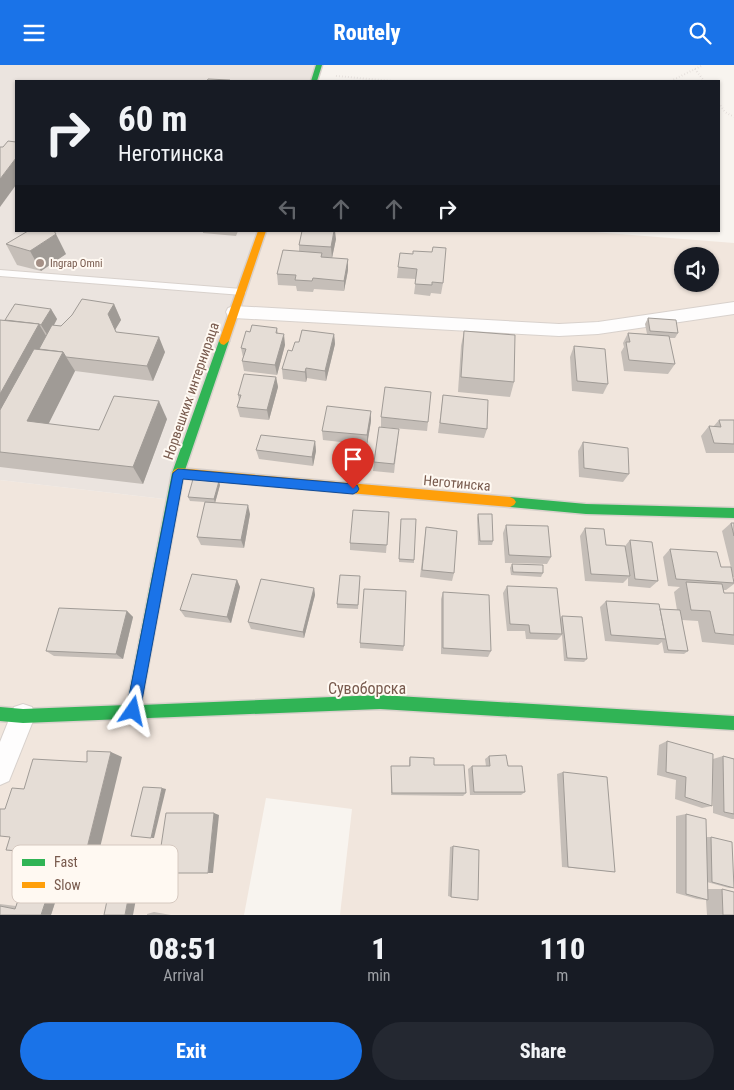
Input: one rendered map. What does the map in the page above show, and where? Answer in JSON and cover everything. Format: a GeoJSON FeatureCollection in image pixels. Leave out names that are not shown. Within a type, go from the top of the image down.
{"type":"FeatureCollection","features":[{"type":"Feature","properties":{"kind":"street","name":"Норвешких интернираца"},"geometry":{"type":"LineString","coordinates":[[133,711],[178,473],[262,232]]}},
{"type":"Feature","properties":{"kind":"street"},"geometry":{"type":"LineString","coordinates":[[234,312],[559,330],[598,328],[734,308]]}},
{"type":"Feature","properties":{"kind":"street","name":"Неготинска"},"geometry":{"type":"LineString","coordinates":[[178,473],[586,509],[734,513]]}},
{"type":"Feature","properties":{"kind":"street","name":"Сувоборска"},"geometry":{"type":"LineString","coordinates":[[11,715],[380,702],[734,723]]}},
{"type":"Feature","properties":{"kind":"street"},"geometry":{"type":"LineString","coordinates":[[0,772],[11,715]]}},
{"type":"Feature","properties":{"kind":"lane"},"geometry":{"type":"LineString","coordinates":[[0,273],[242,292]]}},
{"type":"Feature","properties":{"kind":"path"},"geometry":{"type":"LineString","coordinates":[[673,80],[703,65]]}},
{"type":"Feature","properties":{"kind":"path"},"geometry":{"type":"LineString","coordinates":[[695,69],[703,80]]}},
{"type":"Feature","properties":{"kind":"path"},"geometry":{"type":"LineString","coordinates":[[316,74],[381,80]]}},
{"type":"Feature","properties":{"kind":"path"},"geometry":{"type":"LineString","coordinates":[[720,104],[725,112],[734,117]]}},
{"type":"Feature","properties":{"kind":"shaded area"},"geometry":{"type":"Polygon","coordinates":[[[0,65],[319,65],[314,80],[15,80],[15,232],[262,232],[173,500],[0,480],[0,65]]]}},
{"type":"Feature","properties":{"kind":"shaded area"},"geometry":{"type":"Polygon","coordinates":[[[262,232],[594,232],[734,243],[734,915],[340,915],[352,809],[266,798],[244,915],[0,915],[0,480],[173,500],[262,232]]]}},
{"type":"Feature","properties":{"kind":"building"},"geometry":{"type":"Polygon","coordinates":[[[8,141],[15,142],[15,159],[0,179],[0,147],[3,147],[8,141]]]}},
{"type":"Feature","properties":{"kind":"building"},"geometry":{"type":"Polygon","coordinates":[[[26,232],[55,232],[56,234],[30,251],[6,244],[26,232]]]}},
{"type":"Feature","properties":{"kind":"building"},"geometry":{"type":"Polygon","coordinates":[[[302,232],[334,232],[331,247],[299,245],[302,232]]]}},
{"type":"Feature","properties":{"kind":"building"},"geometry":{"type":"Polygon","coordinates":[[[433,247],[446,248],[443,283],[432,282],[432,285],[415,284],[417,269],[398,267],[400,253],[413,254],[413,251],[432,252],[433,247]]]}},
{"type":"Feature","properties":{"kind":"building"},"geometry":{"type":"Polygon","coordinates":[[[283,250],[322,253],[321,257],[348,259],[344,281],[313,278],[312,281],[295,280],[296,275],[277,274],[283,250]]]}},
{"type":"Feature","properties":{"kind":"building"},"geometry":{"type":"Polygon","coordinates":[[[82,299],[114,304],[108,314],[116,332],[159,337],[147,366],[66,357],[63,352],[39,349],[52,325],[61,326],[72,315],[82,299]]]}},
{"type":"Feature","properties":{"kind":"building"},"geometry":{"type":"Polygon","coordinates":[[[15,304],[51,309],[41,325],[5,320],[15,304]]]}},
{"type":"Feature","properties":{"kind":"building"},"geometry":{"type":"Polygon","coordinates":[[[648,318],[676,320],[678,333],[650,331],[648,318]]]}},
{"type":"Feature","properties":{"kind":"building"},"geometry":{"type":"Polygon","coordinates":[[[0,320],[39,324],[0,394],[0,320]]]}},
{"type":"Feature","properties":{"kind":"building"},"geometry":{"type":"Polygon","coordinates":[[[252,325],[277,328],[276,333],[284,334],[275,365],[242,361],[246,349],[241,348],[246,331],[250,332],[252,325]]]}},
{"type":"Feature","properties":{"kind":"building"},"geometry":{"type":"Polygon","coordinates":[[[302,330],[334,334],[325,371],[306,368],[305,372],[282,369],[288,350],[292,351],[295,342],[299,342],[302,330]]]}},
{"type":"Feature","properties":{"kind":"building"},"geometry":{"type":"Polygon","coordinates":[[[464,331],[515,335],[514,382],[461,377],[464,331]]]}},
{"type":"Feature","properties":{"kind":"building"},"geometry":{"type":"Polygon","coordinates":[[[628,333],[669,336],[675,364],[629,360],[626,342],[630,342],[628,333]]]}},
{"type":"Feature","properties":{"kind":"building"},"geometry":{"type":"Polygon","coordinates":[[[574,346],[605,349],[608,384],[577,381],[574,346]]]}},
{"type":"Feature","properties":{"kind":"building"},"geometry":{"type":"Polygon","coordinates":[[[34,349],[63,352],[27,421],[99,430],[114,396],[159,401],[133,467],[0,452],[0,410],[34,349]]]}},
{"type":"Feature","properties":{"kind":"building"},"geometry":{"type":"Polygon","coordinates":[[[244,374],[276,377],[267,410],[237,407],[241,395],[238,395],[244,374]]]}},
{"type":"Feature","properties":{"kind":"building"},"geometry":{"type":"Polygon","coordinates":[[[385,387],[431,392],[428,422],[381,417],[385,387]]]}},
{"type":"Feature","properties":{"kind":"building"},"geometry":{"type":"Polygon","coordinates":[[[443,395],[488,400],[487,429],[440,423],[443,395]]]}},
{"type":"Feature","properties":{"kind":"building"},"geometry":{"type":"Polygon","coordinates":[[[327,406],[371,411],[367,435],[322,431],[327,406]]]}},
{"type":"Feature","properties":{"kind":"building"},"geometry":{"type":"Polygon","coordinates":[[[719,420],[734,420],[734,444],[714,443],[709,426],[721,427],[719,420]]]}},
{"type":"Feature","properties":{"kind":"building"},"geometry":{"type":"Polygon","coordinates":[[[379,427],[399,429],[394,464],[374,462],[379,427]]]}},
{"type":"Feature","properties":{"kind":"building"},"geometry":{"type":"Polygon","coordinates":[[[261,435],[315,441],[312,457],[256,450],[261,435]]]}},
{"type":"Feature","properties":{"kind":"building"},"geometry":{"type":"Polygon","coordinates":[[[583,442],[628,448],[629,474],[584,468],[583,442]]]}},
{"type":"Feature","properties":{"kind":"building"},"geometry":{"type":"Polygon","coordinates":[[[193,479],[219,481],[214,499],[188,497],[193,479]]]}},
{"type":"Feature","properties":{"kind":"building"},"geometry":{"type":"Polygon","coordinates":[[[205,502],[248,505],[241,540],[197,537],[205,502]]]}},
{"type":"Feature","properties":{"kind":"building"},"geometry":{"type":"Polygon","coordinates":[[[353,510],[389,512],[387,545],[350,543],[353,510]]]}},
{"type":"Feature","properties":{"kind":"building"},"geometry":{"type":"Polygon","coordinates":[[[478,514],[492,514],[493,541],[480,541],[478,514]]]}},
{"type":"Feature","properties":{"kind":"building"},"geometry":{"type":"Polygon","coordinates":[[[401,519],[416,519],[414,560],[399,559],[401,519]]]}},
{"type":"Feature","properties":{"kind":"building"},"geometry":{"type":"Polygon","coordinates":[[[731,523],[734,523],[734,536],[731,523]]]}},
{"type":"Feature","properties":{"kind":"building"},"geometry":{"type":"Polygon","coordinates":[[[506,525],[548,526],[551,557],[509,555],[506,525]]]}},
{"type":"Feature","properties":{"kind":"building"},"geometry":{"type":"Polygon","coordinates":[[[426,527],[457,531],[454,573],[422,570],[426,527]]]}},
{"type":"Feature","properties":{"kind":"building"},"geometry":{"type":"Polygon","coordinates":[[[585,528],[604,529],[606,545],[625,546],[630,576],[591,574],[585,528]]]}},
{"type":"Feature","properties":{"kind":"building"},"geometry":{"type":"Polygon","coordinates":[[[630,540],[652,542],[658,581],[635,579],[630,540]]]}},
{"type":"Feature","properties":{"kind":"building"},"geometry":{"type":"Polygon","coordinates":[[[670,549],[717,552],[721,567],[731,567],[734,583],[676,579],[670,549]]]}},
{"type":"Feature","properties":{"kind":"building"},"geometry":{"type":"Polygon","coordinates":[[[512,564],[543,565],[543,573],[513,572],[512,564]]]}},
{"type":"Feature","properties":{"kind":"building"},"geometry":{"type":"Polygon","coordinates":[[[192,574],[237,580],[227,617],[180,610],[192,574]]]}},
{"type":"Feature","properties":{"kind":"building"},"geometry":{"type":"Polygon","coordinates":[[[340,575],[360,576],[358,605],[337,604],[340,575]]]}},
{"type":"Feature","properties":{"kind":"building"},"geometry":{"type":"Polygon","coordinates":[[[261,579],[314,588],[303,632],[248,622],[261,579]]]}},
{"type":"Feature","properties":{"kind":"building"},"geometry":{"type":"Polygon","coordinates":[[[686,582],[722,584],[724,593],[734,593],[734,635],[715,633],[710,611],[691,610],[686,582]]]}},
{"type":"Feature","properties":{"kind":"building"},"geometry":{"type":"Polygon","coordinates":[[[507,586],[557,588],[562,634],[530,633],[529,625],[510,624],[507,586]]]}},
{"type":"Feature","properties":{"kind":"building"},"geometry":{"type":"Polygon","coordinates":[[[364,589],[406,591],[404,646],[360,643],[364,589]]]}},
{"type":"Feature","properties":{"kind":"building"},"geometry":{"type":"Polygon","coordinates":[[[443,592],[489,595],[491,651],[443,648],[443,592]]]}},
{"type":"Feature","properties":{"kind":"building"},"geometry":{"type":"Polygon","coordinates":[[[606,601],[659,604],[666,639],[611,635],[606,601]]]}},
{"type":"Feature","properties":{"kind":"building"},"geometry":{"type":"Polygon","coordinates":[[[59,608],[127,611],[116,654],[46,651],[59,608]]]}},
{"type":"Feature","properties":{"kind":"building"},"geometry":{"type":"Polygon","coordinates":[[[660,609],[680,610],[688,651],[668,650],[660,609]]]}},
{"type":"Feature","properties":{"kind":"building"},"geometry":{"type":"Polygon","coordinates":[[[562,616],[582,617],[587,659],[567,658],[562,616]]]}},
{"type":"Feature","properties":{"kind":"building"},"geometry":{"type":"Polygon","coordinates":[[[667,741],[713,754],[712,806],[685,797],[686,777],[666,772],[667,741]]]}},
{"type":"Feature","properties":{"kind":"building"},"geometry":{"type":"Polygon","coordinates":[[[87,751],[111,752],[88,845],[12,845],[12,850],[6,850],[10,837],[0,836],[0,809],[5,809],[12,788],[24,789],[33,759],[87,762],[87,751]]]}},
{"type":"Feature","properties":{"kind":"building"},"geometry":{"type":"Polygon","coordinates":[[[506,755],[508,766],[522,766],[525,792],[474,792],[472,766],[490,766],[489,756],[506,755]]]}},
{"type":"Feature","properties":{"kind":"building"},"geometry":{"type":"Polygon","coordinates":[[[723,756],[734,759],[734,814],[724,812],[723,756]]]}},
{"type":"Feature","properties":{"kind":"building"},"geometry":{"type":"Polygon","coordinates":[[[410,757],[434,758],[434,765],[464,765],[466,793],[392,793],[391,766],[410,766],[410,757]]]}},
{"type":"Feature","properties":{"kind":"building"},"geometry":{"type":"Polygon","coordinates":[[[563,772],[607,777],[615,872],[568,867],[563,772]]]}},
{"type":"Feature","properties":{"kind":"building"},"geometry":{"type":"Polygon","coordinates":[[[143,787],[162,788],[151,838],[131,836],[143,787]]]}},
{"type":"Feature","properties":{"kind":"building"},"geometry":{"type":"Polygon","coordinates":[[[166,813],[214,813],[208,873],[178,873],[178,845],[161,845],[166,813]]]}},
{"type":"Feature","properties":{"kind":"building"},"geometry":{"type":"Polygon","coordinates":[[[686,814],[706,819],[708,900],[686,894],[686,814]]]}},
{"type":"Feature","properties":{"kind":"building"},"geometry":{"type":"Polygon","coordinates":[[[711,837],[732,842],[734,888],[712,882],[711,837]]]}},
{"type":"Feature","properties":{"kind":"building"},"geometry":{"type":"Polygon","coordinates":[[[453,846],[479,850],[478,900],[451,897],[453,846]]]}},
{"type":"Feature","properties":{"kind":"building"},"geometry":{"type":"Polygon","coordinates":[[[722,889],[734,892],[734,915],[723,915],[722,889]]]}},
{"type":"Feature","properties":{"kind":"building"},"geometry":{"type":"Polygon","coordinates":[[[17,903],[45,903],[41,915],[0,915],[0,906],[15,909],[17,903]]]}},
{"type":"Feature","properties":{"kind":"building"},"geometry":{"type":"Polygon","coordinates":[[[107,903],[127,903],[125,915],[104,915],[107,903]]]}},
{"type":"Feature","properties":{"kind":"traffic: fast"},"geometry":{"type":"LineString","coordinates":[[314,80],[319,65]]}},
{"type":"Feature","properties":{"kind":"traffic: fast"},"geometry":{"type":"LineString","coordinates":[[133,711],[178,473],[224,341]]}},
{"type":"Feature","properties":{"kind":"traffic: fast"},"geometry":{"type":"LineString","coordinates":[[510,502],[586,509],[734,513]]}},
{"type":"Feature","properties":{"kind":"traffic: fast"},"geometry":{"type":"LineString","coordinates":[[0,714],[23,716],[380,702],[734,723]]}},
{"type":"Feature","properties":{"kind":"traffic: slow"},"geometry":{"type":"LineString","coordinates":[[224,341],[262,232]]}},
{"type":"Feature","properties":{"kind":"traffic: slow"},"geometry":{"type":"LineString","coordinates":[[178,473],[510,502]]}},
{"type":"Feature","properties":{"kind":"place","name":"Ingrap Omni"},"geometry":{"type":"Point","coordinates":[40,263]}},
{"type":"Feature","properties":{"kind":"route"},"geometry":{"type":"LineString","coordinates":[[133,711],[178,473],[353,489]]}}]}
